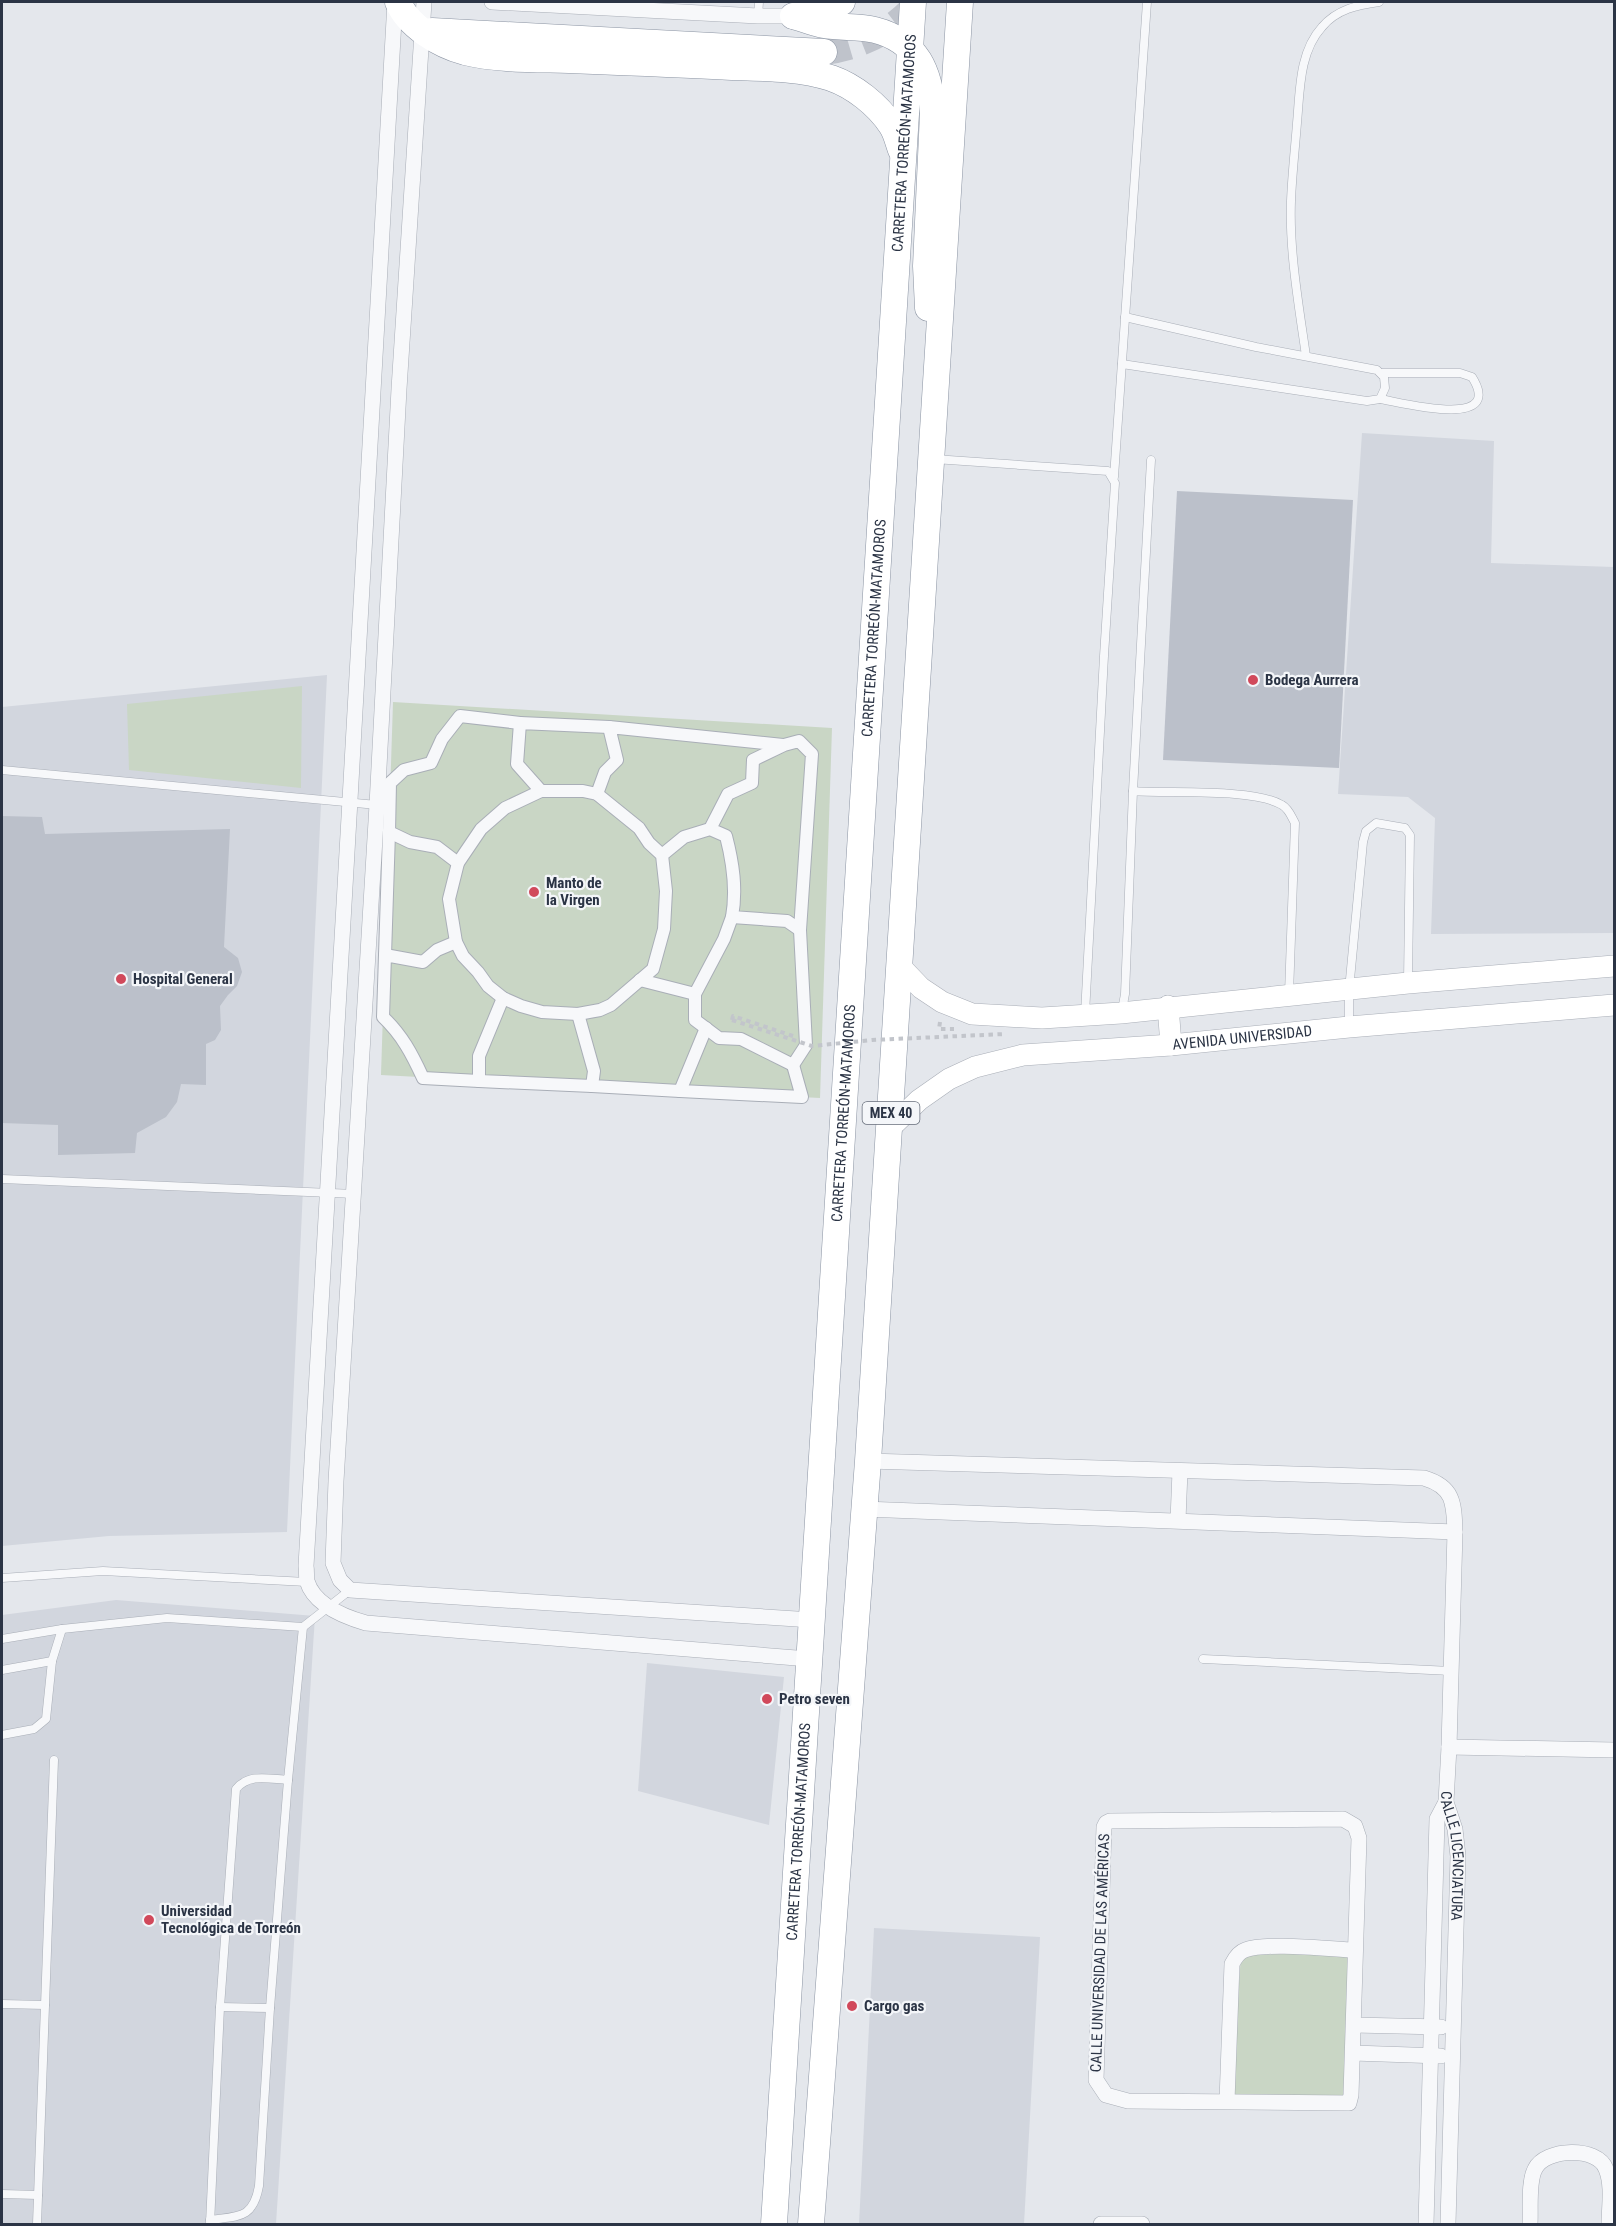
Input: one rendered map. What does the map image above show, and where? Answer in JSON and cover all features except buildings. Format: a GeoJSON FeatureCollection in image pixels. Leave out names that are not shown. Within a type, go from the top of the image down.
{"type":"FeatureCollection","features":[{"type":"Feature","properties":{"kind":"highway"},"geometry":{"type":"LineString","coordinates":[[396,2],[406,16],[423,30],[447,45],[465,52],[527,59],[754,67],[805,72],[832,78],[855,90],[880,111],[892,127],[902,153]]}},
{"type":"Feature","properties":{"kind":"highway"},"geometry":{"type":"LineString","coordinates":[[793,16],[842,2]]}},
{"type":"Feature","properties":{"kind":"highway","name":"CARRETERA TORREÓN-MATAMOROS"},"geometry":{"type":"LineString","coordinates":[[774,2224],[913,2]]}},
{"type":"Feature","properties":{"kind":"highway","name":"MEX 40"},"geometry":{"type":"LineString","coordinates":[[811,2224],[868,1461],[940,351],[960,2]]}},
{"type":"Feature","properties":{"kind":"highway"},"geometry":{"type":"LineString","coordinates":[[793,16],[823,24],[874,30],[899,40],[921,62],[931,89],[933,113],[927,300],[930,326],[940,351]]}},
{"type":"Feature","properties":{"kind":"highway"},"geometry":{"type":"LineString","coordinates":[[423,30],[824,52]]}},
{"type":"Feature","properties":{"kind":"main road"},"geometry":{"type":"LineString","coordinates":[[900,966],[921,988],[942,1002],[972,1014],[1042,1018],[1121,1013],[1168,1006],[1408,983],[1614,966]]}},
{"type":"Feature","properties":{"kind":"main road","name":"AVENIDA UNIVERSIDAD"},"geometry":{"type":"LineString","coordinates":[[890,1128],[919,1100],[949,1079],[975,1067],[1023,1055],[1614,1005]]}},
{"type":"Feature","properties":{"kind":"main road"},"geometry":{"type":"LineString","coordinates":[[1168,1006],[1171,1044]]}},
{"type":"Feature","properties":{"kind":"street"},"geometry":{"type":"LineString","coordinates":[[396,2],[372,389],[341,976],[306,1566],[307,1581],[314,1594],[328,1606],[349,1618],[366,1623],[810,1659]]}},
{"type":"Feature","properties":{"kind":"street"},"geometry":{"type":"LineString","coordinates":[[424,2],[399,389],[355,1194],[332,1554],[335,1571],[350,1590],[812,1620]]}},
{"type":"Feature","properties":{"kind":"street"},"geometry":{"type":"LineString","coordinates":[[492,2],[758,9],[793,16]]}},
{"type":"Feature","properties":{"kind":"street"},"geometry":{"type":"LineString","coordinates":[[372,389],[399,389]]}},
{"type":"Feature","properties":{"kind":"street"},"geometry":{"type":"LineString","coordinates":[[662,855],[684,837],[710,829],[726,836],[732,861],[735,890],[732,917],[724,939],[695,994],[695,1020],[719,1038],[741,1039],[793,1065],[802,1097],[423,1078],[411,1051],[398,1032],[383,1017],[390,783],[404,771],[430,763],[442,739],[460,716],[520,723],[609,726],[784,745]]}},
{"type":"Feature","properties":{"kind":"street"},"geometry":{"type":"LineString","coordinates":[[520,723],[517,764],[541,791]]}},
{"type":"Feature","properties":{"kind":"street"},"geometry":{"type":"LineString","coordinates":[[597,794],[605,772],[617,760],[609,726]]}},
{"type":"Feature","properties":{"kind":"street"},"geometry":{"type":"LineString","coordinates":[[710,829],[728,794],[752,783],[753,760],[784,745],[799,741],[812,754],[800,930],[806,1045],[793,1065]]}},
{"type":"Feature","properties":{"kind":"street"},"geometry":{"type":"LineString","coordinates":[[541,791],[583,791],[597,794],[639,828],[649,843],[662,855],[666,891],[664,929],[652,969],[611,1005],[600,1010],[578,1014],[542,1012],[503,998],[488,986],[463,956],[456,942],[449,899],[458,863],[477,835],[505,808],[541,791]]}},
{"type":"Feature","properties":{"kind":"street"},"geometry":{"type":"LineString","coordinates":[[389,832],[410,842],[437,847],[458,863]]}},
{"type":"Feature","properties":{"kind":"street"},"geometry":{"type":"LineString","coordinates":[[732,917],[787,921],[800,930]]}},
{"type":"Feature","properties":{"kind":"street"},"geometry":{"type":"LineString","coordinates":[[385,955],[423,962],[437,950],[456,942]]}},
{"type":"Feature","properties":{"kind":"street"},"geometry":{"type":"LineString","coordinates":[[341,976],[366,977]]}},
{"type":"Feature","properties":{"kind":"street"},"geometry":{"type":"LineString","coordinates":[[640,980],[695,994]]}},
{"type":"Feature","properties":{"kind":"street"},"geometry":{"type":"LineString","coordinates":[[479,1081],[479,1056],[503,998]]}},
{"type":"Feature","properties":{"kind":"street"},"geometry":{"type":"LineString","coordinates":[[578,1014],[594,1071],[592,1086]]}},
{"type":"Feature","properties":{"kind":"street"},"geometry":{"type":"LineString","coordinates":[[680,1091],[706,1028]]}},
{"type":"Feature","properties":{"kind":"street"},"geometry":{"type":"LineString","coordinates":[[868,1461],[1424,1478],[1436,1482],[1444,1487],[1451,1497],[1455,1532],[1446,1802]]}},
{"type":"Feature","properties":{"kind":"street"},"geometry":{"type":"LineString","coordinates":[[1178,1520],[1180,1471]]}},
{"type":"Feature","properties":{"kind":"street"},"geometry":{"type":"LineString","coordinates":[[864,1509],[1455,1532]]}},
{"type":"Feature","properties":{"kind":"street"},"geometry":{"type":"LineString","coordinates":[[1449,1747],[1614,1750]]}},
{"type":"Feature","properties":{"kind":"street","name":"CALLE LICENCIATURA"},"geometry":{"type":"LineString","coordinates":[[1426,2224],[1437,1819],[1446,1802]]}},
{"type":"Feature","properties":{"kind":"street","name":"CALLE LICENCIATURA"},"geometry":{"type":"LineString","coordinates":[[1446,1802],[1455,1829],[1458,1856],[1448,2224]]}},
{"type":"Feature","properties":{"kind":"street","name":"CALLE UNIVERSIDAD DE LAS AMÉRICAS"},"geometry":{"type":"LineString","coordinates":[[1343,1819],[1355,1826],[1359,1838],[1354,2025],[1352,2096],[1349,2103],[1128,2101],[1106,2094],[1096,2080],[1104,1827],[1106,1823],[1110,1821],[1343,1819]]}},
{"type":"Feature","properties":{"kind":"street"},"geometry":{"type":"LineString","coordinates":[[1227,2101],[1232,1964],[1239,1953],[1269,1947],[1355,1950]]}},
{"type":"Feature","properties":{"kind":"street"},"geometry":{"type":"LineString","coordinates":[[1354,2025],[1454,2027]]}},
{"type":"Feature","properties":{"kind":"street"},"geometry":{"type":"LineString","coordinates":[[1353,2053],[1453,2056]]}},
{"type":"Feature","properties":{"kind":"street"},"geometry":{"type":"LineString","coordinates":[[1530,2224],[1532,2178],[1535,2168],[1551,2156],[1564,2152],[1577,2152],[1601,2162],[1606,2168],[1610,2192],[1609,2224]]}},
{"type":"Feature","properties":{"kind":"street"},"geometry":{"type":"LineString","coordinates":[[1101,2224],[1142,2224]]}},
{"type":"Feature","properties":{"kind":"lane"},"geometry":{"type":"LineString","coordinates":[[1085,1015],[1114,478],[1147,2]]}},
{"type":"Feature","properties":{"kind":"lane"},"geometry":{"type":"LineString","coordinates":[[1306,356],[1295,271],[1291,203],[1301,77],[1309,47],[1321,27],[1336,14],[1360,4],[1379,2]]}},
{"type":"Feature","properties":{"kind":"lane"},"geometry":{"type":"LineString","coordinates":[[1122,364],[1367,401],[1380,399],[1449,411],[1463,410],[1475,403],[1479,394],[1472,377],[1460,373],[1382,373],[1377,370],[1125,317]]}},
{"type":"Feature","properties":{"kind":"lane"},"geometry":{"type":"LineString","coordinates":[[1380,399],[1385,388],[1382,373]]}},
{"type":"Feature","properties":{"kind":"lane"},"geometry":{"type":"LineString","coordinates":[[933,459],[1108,471],[1114,478]]}},
{"type":"Feature","properties":{"kind":"lane"},"geometry":{"type":"LineString","coordinates":[[1121,1013],[1125,994],[1133,791],[1151,460]]}},
{"type":"Feature","properties":{"kind":"lane"},"geometry":{"type":"LineString","coordinates":[[2,770],[377,804]]}},
{"type":"Feature","properties":{"kind":"lane"},"geometry":{"type":"LineString","coordinates":[[1133,791],[1242,795],[1270,800],[1284,806],[1289,812],[1295,823],[1289,996]]}},
{"type":"Feature","properties":{"kind":"lane"},"geometry":{"type":"LineString","coordinates":[[1349,1027],[1349,990],[1363,842],[1366,831],[1376,823],[1405,828],[1410,835],[1408,983]]}},
{"type":"Feature","properties":{"kind":"lane"},"geometry":{"type":"LineString","coordinates":[[2,1179],[328,1191],[355,1194]]}},
{"type":"Feature","properties":{"kind":"lane"},"geometry":{"type":"LineString","coordinates":[[2,1578],[103,1571],[307,1581]]}},
{"type":"Feature","properties":{"kind":"lane"},"geometry":{"type":"LineString","coordinates":[[2,1639],[62,1629],[167,1618],[303,1627],[350,1590]]}},
{"type":"Feature","properties":{"kind":"lane"},"geometry":{"type":"LineString","coordinates":[[288,1780],[249,1778],[242,1781],[236,1789],[220,2007],[210,2222],[250,2211],[257,2201],[288,1780],[303,1627]]}},
{"type":"Feature","properties":{"kind":"lane"},"geometry":{"type":"LineString","coordinates":[[2,1735],[34,1729],[46,1719],[52,1661],[62,1629]]}},
{"type":"Feature","properties":{"kind":"lane"},"geometry":{"type":"LineString","coordinates":[[1203,1659],[1451,1671]]}},
{"type":"Feature","properties":{"kind":"lane"},"geometry":{"type":"LineString","coordinates":[[2,1670],[52,1661]]}},
{"type":"Feature","properties":{"kind":"lane"},"geometry":{"type":"LineString","coordinates":[[37,2224],[54,1760]]}},
{"type":"Feature","properties":{"kind":"lane"},"geometry":{"type":"LineString","coordinates":[[2,2004],[45,2005]]}},
{"type":"Feature","properties":{"kind":"lane"},"geometry":{"type":"LineString","coordinates":[[220,2007],[270,2008]]}},
{"type":"Feature","properties":{"kind":"lane"},"geometry":{"type":"LineString","coordinates":[[2,2194],[38,2195]]}},
{"type":"Feature","properties":{"kind":"path"},"geometry":{"type":"LineString","coordinates":[[805,1040],[733,1016],[732,1020],[812,1046],[1005,1034]]}},
{"type":"Feature","properties":{"kind":"shaded area"},"geometry":{"type":"Polygon","coordinates":[[[1362,433],[1494,441],[1491,563],[1614,567],[1614,933],[1431,934],[1435,818],[1408,797],[1338,794],[1362,433]]]}},
{"type":"Feature","properties":{"kind":"shaded area"},"geometry":{"type":"Polygon","coordinates":[[[327,675],[287,1532],[109,1536],[2,1546],[2,707],[327,675]]]}},
{"type":"Feature","properties":{"kind":"shaded area","name":"Universidad Tecnológica de Torreón"},"geometry":{"type":"Polygon","coordinates":[[[116,1600],[315,1616],[276,2224],[2,2224],[2,1615],[116,1600]]]}},
{"type":"Feature","properties":{"kind":"shaded area"},"geometry":{"type":"Polygon","coordinates":[[[647,1663],[784,1677],[769,1825],[638,1791],[647,1663]]]}},
{"type":"Feature","properties":{"kind":"shaded area"},"geometry":{"type":"Polygon","coordinates":[[[874,1928],[1040,1937],[1024,2224],[859,2224],[874,1928]]]}},
{"type":"Feature","properties":{"kind":"green space"},"geometry":{"type":"Polygon","coordinates":[[[302,686],[301,788],[129,770],[127,704],[302,686]]]}},
{"type":"Feature","properties":{"kind":"green space"},"geometry":{"type":"Polygon","coordinates":[[[393,702],[832,728],[820,1098],[381,1075],[393,702]]]}},
{"type":"Feature","properties":{"kind":"green space"},"geometry":{"type":"Polygon","coordinates":[[[1352,1952],[1347,2100],[1231,2097],[1241,1955],[1352,1952]]]}},
{"type":"Feature","properties":{"kind":"tunnel"},"geometry":{"type":"LineString","coordinates":[[824,52],[838,50],[876,36],[898,21],[918,2]]}},
{"type":"Feature","properties":{"kind":"place","name":"Bodega Aurrera"},"geometry":{"type":"Point","coordinates":[1253,680]}},
{"type":"Feature","properties":{"kind":"place","name":"Manto de la Virgen"},"geometry":{"type":"Point","coordinates":[534,892]}},
{"type":"Feature","properties":{"kind":"place","name":"Hospital General"},"geometry":{"type":"Point","coordinates":[121,979]}},
{"type":"Feature","properties":{"kind":"place","name":"Petro seven"},"geometry":{"type":"Point","coordinates":[767,1699]}},
{"type":"Feature","properties":{"kind":"place","name":"Universidad Tecnológica de Torreón"},"geometry":{"type":"Point","coordinates":[149,1920]}},
{"type":"Feature","properties":{"kind":"place","name":"Cargo gas"},"geometry":{"type":"Point","coordinates":[852,2006]}}]}
